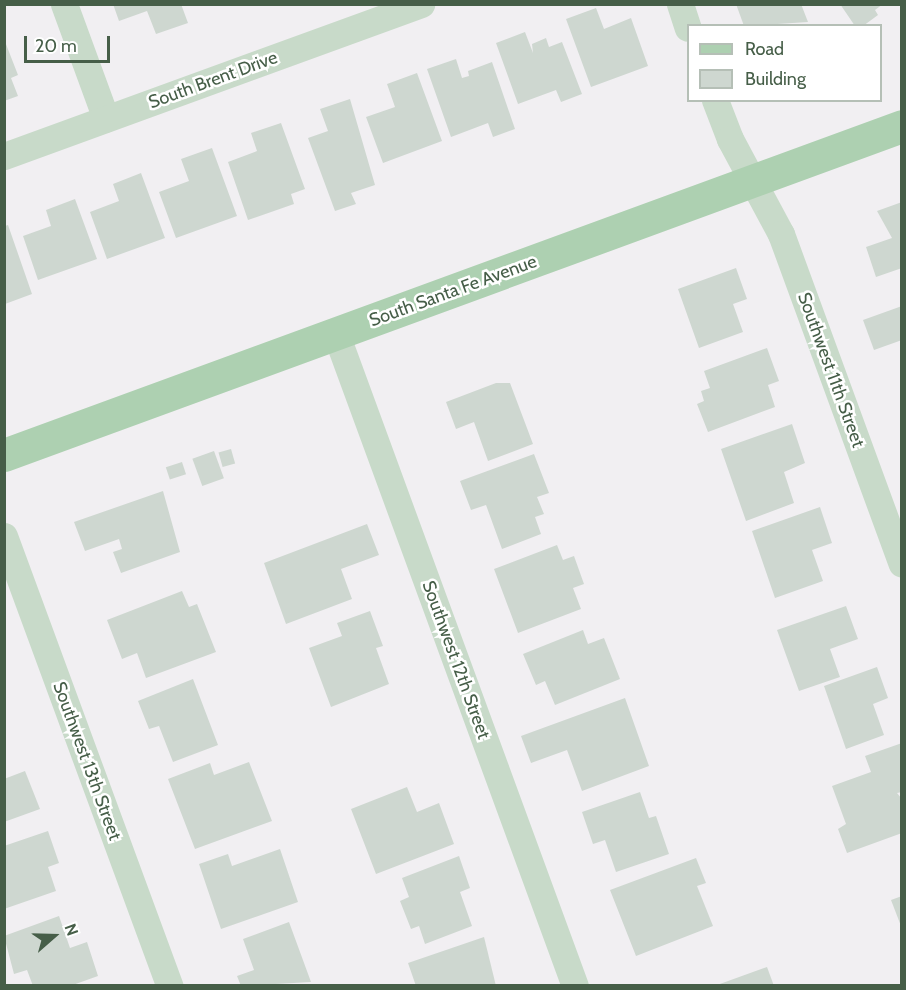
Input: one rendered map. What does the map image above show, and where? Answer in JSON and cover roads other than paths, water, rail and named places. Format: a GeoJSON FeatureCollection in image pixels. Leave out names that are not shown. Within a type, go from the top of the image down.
{"type":"FeatureCollection","features":[{"type":"Feature","properties":{"kind":"main road","name":"South Santa Fe Avenue"},"geometry":{"type":"LineString","coordinates":[[4,455],[902,126]]}},
{"type":"Feature","properties":{"kind":"street"},"geometry":{"type":"LineString","coordinates":[[64,4],[106,119]]}},
{"type":"Feature","properties":{"kind":"street","name":"South Brent Drive"},"geometry":{"type":"LineString","coordinates":[[4,156],[421,4]]}},
{"type":"Feature","properties":{"kind":"street"},"geometry":{"type":"LineString","coordinates":[[680,4],[687,25]]}},
{"type":"Feature","properties":{"kind":"street"},"geometry":{"type":"LineString","coordinates":[[716,102],[730,139],[753,180]]}},
{"type":"Feature","properties":{"kind":"street","name":"Southwest 11th Street"},"geometry":{"type":"LineString","coordinates":[[753,180],[782,234],[902,564]]}},
{"type":"Feature","properties":{"kind":"street","name":"Southwest 12th Street"},"geometry":{"type":"LineString","coordinates":[[336,334],[575,986]]}},
{"type":"Feature","properties":{"kind":"street","name":"Southwest 13th Street"},"geometry":{"type":"LineString","coordinates":[[4,536],[170,986]]}}]}
